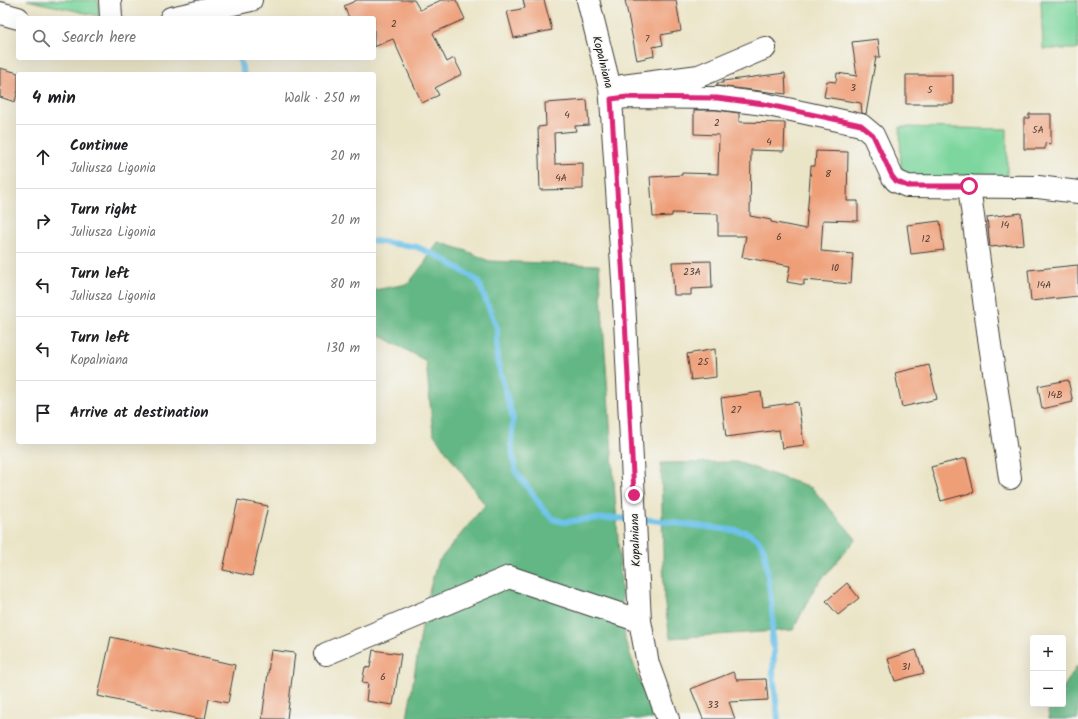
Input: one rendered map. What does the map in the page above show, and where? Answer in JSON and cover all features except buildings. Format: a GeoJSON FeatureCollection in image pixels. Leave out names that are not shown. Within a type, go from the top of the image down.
{"type":"FeatureCollection","features":[{"type":"Feature","properties":{"kind":"street"},"geometry":{"type":"LineString","coordinates":[[110,0],[111,16]]}},
{"type":"Feature","properties":{"kind":"street"},"geometry":{"type":"LineString","coordinates":[[180,16],[251,0]]}},
{"type":"Feature","properties":{"kind":"street","name":"Kopalniana"},"geometry":{"type":"LineString","coordinates":[[588,0],[611,93],[623,287],[634,495],[635,549],[640,621],[648,664],[668,719]]}},
{"type":"Feature","properties":{"kind":"street"},"geometry":{"type":"LineString","coordinates":[[0,13],[16,17]]}},
{"type":"Feature","properties":{"kind":"street"},"geometry":{"type":"LineString","coordinates":[[611,93],[700,76],[765,48]]}},
{"type":"Feature","properties":{"kind":"street"},"geometry":{"type":"LineString","coordinates":[[611,93],[627,97],[717,98],[764,104],[861,125],[873,135],[892,176],[896,181],[907,186],[1038,187],[1078,192]]}},
{"type":"Feature","properties":{"kind":"street"},"geometry":{"type":"LineString","coordinates":[[969,186],[989,338],[1010,478]]}},
{"type":"Feature","properties":{"kind":"street"},"geometry":{"type":"LineString","coordinates":[[326,654],[509,577],[640,621]]}},
{"type":"Feature","properties":{"kind":"green space"},"geometry":{"type":"Polygon","coordinates":[[[27,0],[98,0],[99,16],[27,0]]]}},
{"type":"Feature","properties":{"kind":"green space"},"geometry":{"type":"Polygon","coordinates":[[[1041,0],[1078,0],[1078,49],[1043,49],[1041,0]]]}},
{"type":"Feature","properties":{"kind":"green space"},"geometry":{"type":"Polygon","coordinates":[[[900,127],[1007,129],[1007,178],[915,180],[901,173],[900,127]]]}},
{"type":"Feature","properties":{"kind":"green space"},"geometry":{"type":"Polygon","coordinates":[[[438,242],[467,251],[489,261],[599,265],[625,640],[653,719],[407,719],[426,603],[437,563],[485,505],[433,433],[426,361],[376,333],[376,290],[408,284],[438,242]]]}},
{"type":"Feature","properties":{"kind":"green space"},"geometry":{"type":"Polygon","coordinates":[[[737,462],[812,488],[856,539],[815,587],[793,630],[670,638],[664,598],[661,463],[737,462]]]}},
{"type":"Feature","properties":{"kind":"green space"},"geometry":{"type":"Polygon","coordinates":[[[1078,665],[1078,719],[1049,719],[1048,711],[1050,707],[1066,707],[1066,683],[1078,665]]]}},
{"type":"Feature","properties":{"kind":"waterway"},"geometry":{"type":"LineString","coordinates":[[240,60],[243,72]]}},
{"type":"Feature","properties":{"kind":"waterway"},"geometry":{"type":"LineString","coordinates":[[376,241],[417,247],[442,258],[478,281],[497,328],[497,360],[513,419],[511,445],[516,472],[544,511],[555,520],[565,522],[614,518],[652,520],[746,532],[757,538],[764,549],[769,583],[773,620],[773,673],[778,719]]}},
{"type":"Feature","properties":{"kind":"route"},"geometry":{"type":"LineString","coordinates":[[634,495],[623,280],[611,99],[627,97],[717,98],[764,104],[861,125],[873,135],[892,176],[896,181],[907,186],[969,186]]}}]}
